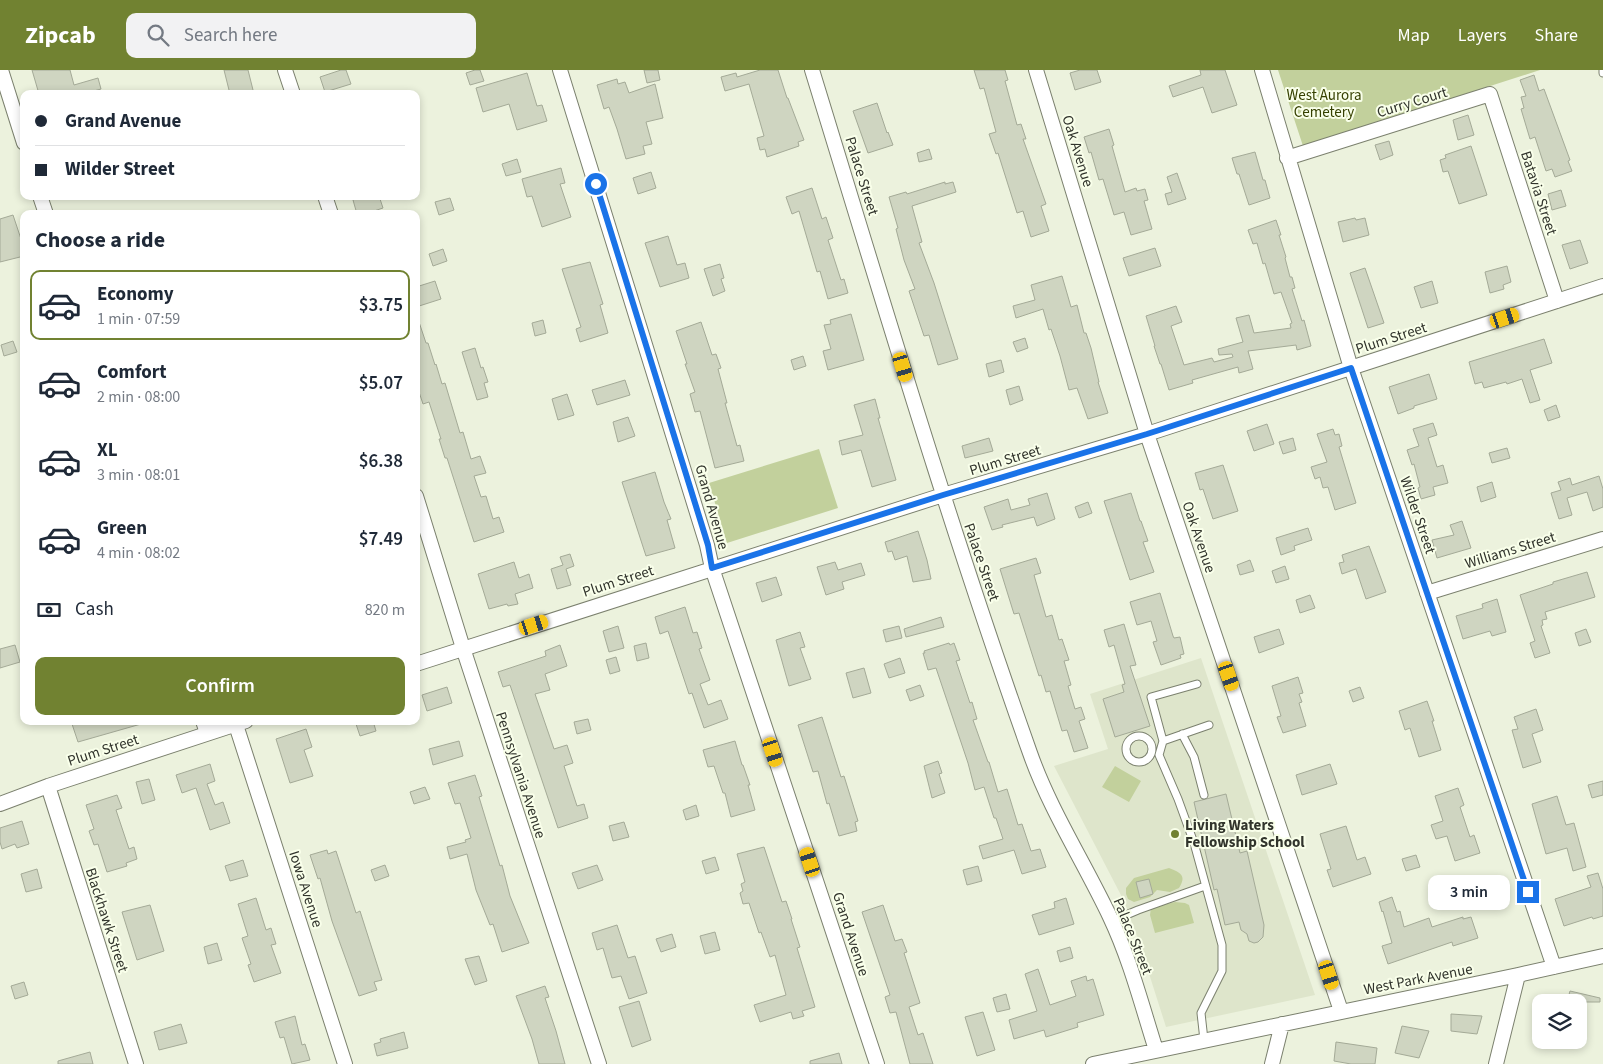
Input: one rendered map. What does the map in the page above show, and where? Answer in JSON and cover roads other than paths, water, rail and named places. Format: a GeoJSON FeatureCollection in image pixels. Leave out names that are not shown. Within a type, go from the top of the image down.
{"type":"FeatureCollection","features":[{"type":"Feature","properties":{"kind":"street"},"geometry":{"type":"LineString","coordinates":[[1,70],[20,130]]}},
{"type":"Feature","properties":{"kind":"street"},"geometry":{"type":"LineString","coordinates":[[286,70],[292,90]]}},
{"type":"Feature","properties":{"kind":"street","name":"Grand Avenue"},"geometry":{"type":"LineString","coordinates":[[560,70],[708,545],[712,568],[877,1064]]}},
{"type":"Feature","properties":{"kind":"street","name":"Palace Street"},"geometry":{"type":"LineString","coordinates":[[812,70],[943,495],[1033,762],[1049,800],[1122,943],[1156,1050]]}},
{"type":"Feature","properties":{"kind":"street","name":"Oak Avenue"},"geometry":{"type":"LineString","coordinates":[[1036,70],[1147,434],[1341,1011]]}},
{"type":"Feature","properties":{"kind":"street","name":"Wilder Street"},"geometry":{"type":"LineString","coordinates":[[1262,70],[1351,368],[1554,967]]}},
{"type":"Feature","properties":{"kind":"street","name":"Curry Court"},"geometry":{"type":"LineString","coordinates":[[1287,158],[1490,94]]}},
{"type":"Feature","properties":{"kind":"street","name":"Batavia Street"},"geometry":{"type":"LineString","coordinates":[[1490,94],[1557,301]]}},
{"type":"Feature","properties":{"kind":"street","name":"Plum Street"},"geometry":{"type":"LineString","coordinates":[[420,663],[943,495],[1147,434],[1603,286]]}},
{"type":"Feature","properties":{"kind":"street","name":"Pennsylvania Avenue"},"geometry":{"type":"LineString","coordinates":[[420,509],[463,648],[599,1064]]}},
{"type":"Feature","properties":{"kind":"street","name":"Williams Street"},"geometry":{"type":"LineString","coordinates":[[1427,593],[1603,539]]}},
{"type":"Feature","properties":{"kind":"street","name":"Plum Street"},"geometry":{"type":"LineString","coordinates":[[0,804],[205,727],[223,725]]}},
{"type":"Feature","properties":{"kind":"street","name":"Iowa Avenue"},"geometry":{"type":"LineString","coordinates":[[242,725],[345,1064]]}},
{"type":"Feature","properties":{"kind":"street","name":"Blackhawk Street"},"geometry":{"type":"LineString","coordinates":[[48,786],[136,1064]]}},
{"type":"Feature","properties":{"kind":"street","name":"West Park Avenue"},"geometry":{"type":"LineString","coordinates":[[1093,1064],[1341,1011],[1518,976],[1603,956]]}},
{"type":"Feature","properties":{"kind":"street"},"geometry":{"type":"LineString","coordinates":[[1496,1064],[1518,976]]}},
{"type":"Feature","properties":{"kind":"street"},"geometry":{"type":"LineString","coordinates":[[1272,1064],[1282,1024]]}},
{"type":"Feature","properties":{"kind":"lane"},"geometry":{"type":"LineString","coordinates":[[1197,684],[1151,698],[1163,741],[1159,755],[1194,843],[1222,945],[1222,971],[1201,1014],[1204,1040]]}},
{"type":"Feature","properties":{"kind":"lane"},"geometry":{"type":"LineString","coordinates":[[1163,741],[1209,725]]}},
{"type":"Feature","properties":{"kind":"lane"},"geometry":{"type":"LineString","coordinates":[[1182,734],[1194,757],[1204,794]]}},
{"type":"Feature","properties":{"kind":"lane"},"geometry":{"type":"LineString","coordinates":[[1151,752],[1159,755]]}},
{"type":"Feature","properties":{"kind":"lane"},"geometry":{"type":"LineString","coordinates":[[1112,921],[1205,886]]}},
{"type":"Feature","properties":{"kind":"place","name":"Living Waters Fellowship School"},"geometry":{"type":"Point","coordinates":[1175,834]}},
{"type":"Feature","properties":{"kind":"park label","name":"West Aurora Cemetery"},"geometry":{"type":"Point","coordinates":[1324,104]}}]}
